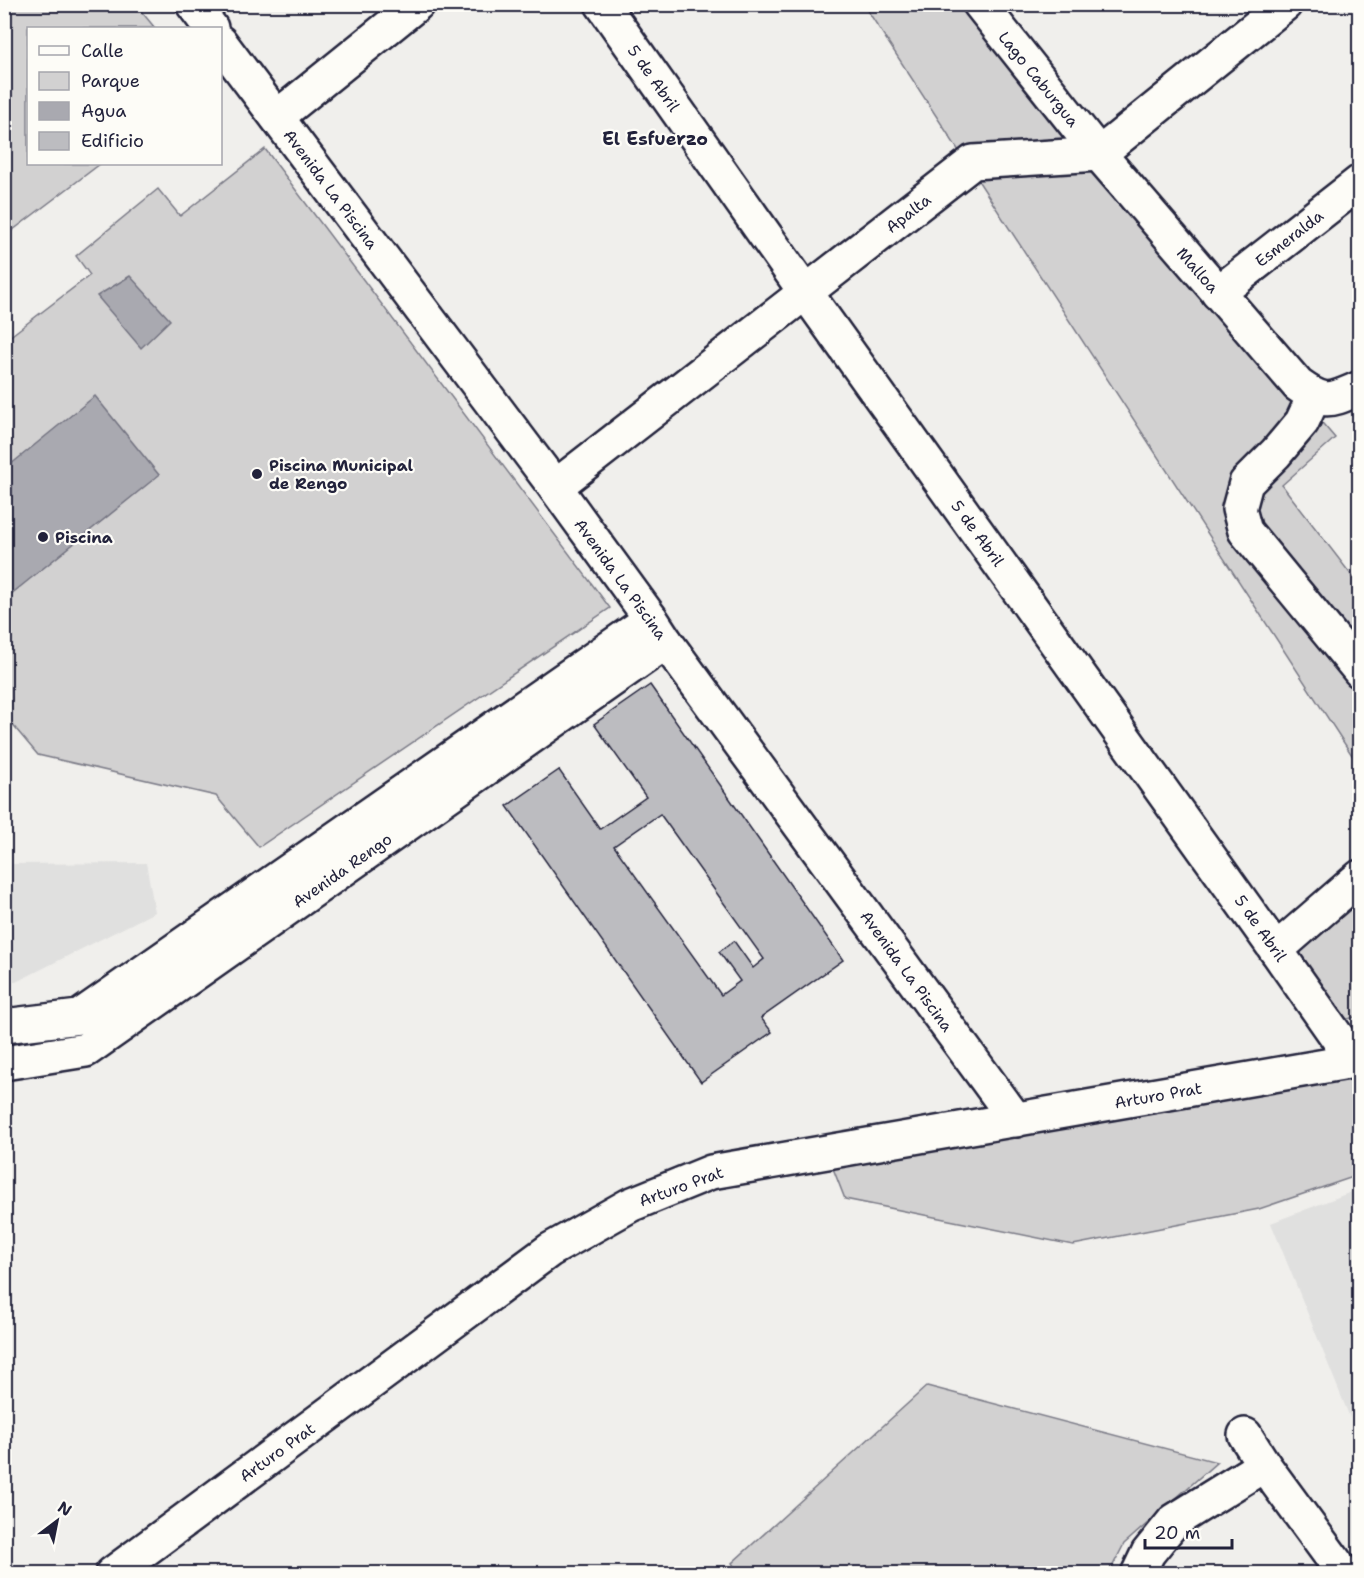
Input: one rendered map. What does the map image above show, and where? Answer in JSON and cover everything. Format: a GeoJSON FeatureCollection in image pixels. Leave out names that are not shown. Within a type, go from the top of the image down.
{"type":"FeatureCollection","features":[{"type":"Feature","properties":{"kind":"street"},"geometry":{"type":"LineString","coordinates":[[193,4],[210,27]]}},
{"type":"Feature","properties":{"kind":"street"},"geometry":{"type":"LineString","coordinates":[[277,117],[417,4]]}},
{"type":"Feature","properties":{"kind":"street","name":"5 de Abril"},"geometry":{"type":"LineString","coordinates":[[602,4],[806,293],[1357,1061]]}},
{"type":"Feature","properties":{"kind":"street"},"geometry":{"type":"LineString","coordinates":[[1099,154],[1285,4]]}},
{"type":"Feature","properties":{"kind":"street","name":"Lago Caburgua"},"geometry":{"type":"LineString","coordinates":[[995,10],[1099,154]]}},
{"type":"Feature","properties":{"kind":"street","name":"Avenida La Piscina"},"geometry":{"type":"LineString","coordinates":[[222,45],[555,487],[1016,1120]]}},
{"type":"Feature","properties":{"kind":"street","name":"Apalta"},"geometry":{"type":"LineString","coordinates":[[555,487],[973,162],[1099,154]]}},
{"type":"Feature","properties":{"kind":"street","name":"Malloa"},"geometry":{"type":"LineString","coordinates":[[1099,154],[1218,293],[1306,391]]}},
{"type":"Feature","properties":{"kind":"street","name":"Esmeralda"},"geometry":{"type":"LineString","coordinates":[[1218,293],[1359,182]]}},
{"type":"Feature","properties":{"kind":"street"},"geometry":{"type":"LineString","coordinates":[[1359,388],[1331,400],[1306,391],[1302,422],[1276,453],[1246,483],[1239,509],[1245,531],[1359,671]]}},
{"type":"Feature","properties":{"kind":"street","name":"Avenida Rengo"},"geometry":{"type":"LineString","coordinates":[[4,1026],[79,1017],[659,631]]}},
{"type":"Feature","properties":{"kind":"street","name":"Avenida Rengo"},"geometry":{"type":"LineString","coordinates":[[4,1063],[86,1050],[659,631]]}},
{"type":"Feature","properties":{"kind":"street"},"geometry":{"type":"LineString","coordinates":[[1276,950],[1359,877]]}},
{"type":"Feature","properties":{"kind":"street","name":"Arturo Prat"},"geometry":{"type":"LineString","coordinates":[[112,1574],[550,1250],[630,1205],[711,1172],[1357,1061]]}},
{"type":"Feature","properties":{"kind":"street"},"geometry":{"type":"LineString","coordinates":[[1245,1435],[1264,1466],[1344,1574]]}},
{"type":"Feature","properties":{"kind":"street"},"geometry":{"type":"LineString","coordinates":[[1138,1574],[1148,1553],[1174,1521],[1264,1466]]}},
{"type":"Feature","properties":{"kind":"shaded area"},"geometry":{"type":"Polygon","coordinates":[[[146,863],[155,912],[16,982],[5,982],[5,864],[146,863]]]}},
{"type":"Feature","properties":{"kind":"shaded area"},"geometry":{"type":"Polygon","coordinates":[[[1359,1189],[1359,1440],[1271,1223],[1359,1189]]]}},
{"type":"Feature","properties":{"kind":"green space"},"geometry":{"type":"Polygon","coordinates":[[[5,4],[136,5],[154,27],[27,27],[27,165],[99,165],[5,236],[5,4]]]}},
{"type":"Feature","properties":{"kind":"green space"},"geometry":{"type":"Polygon","coordinates":[[[864,5],[964,5],[1335,438],[1282,485],[1359,585],[1359,766],[864,5]]]}},
{"type":"Feature","properties":{"kind":"green space","name":"Piscina Municipal de Rengo"},"geometry":{"type":"Polygon","coordinates":[[[265,149],[610,608],[259,847],[216,796],[38,755],[5,716],[4,341],[90,275],[76,256],[158,189],[180,216],[265,149]]]}},
{"type":"Feature","properties":{"kind":"green space"},"geometry":{"type":"Polygon","coordinates":[[[1359,859],[1359,1016],[1340,1021],[1279,930],[1359,859]]]}},
{"type":"Feature","properties":{"kind":"green space"},"geometry":{"type":"Polygon","coordinates":[[[1359,1057],[1359,1175],[1259,1209],[1073,1245],[845,1199],[829,1158],[1359,1057]]]}},
{"type":"Feature","properties":{"kind":"green space"},"geometry":{"type":"Polygon","coordinates":[[[927,1386],[1217,1462],[1124,1544],[1109,1573],[739,1574],[732,1563],[927,1386]]]}},
{"type":"Feature","properties":{"kind":"water"},"geometry":{"type":"Polygon","coordinates":[[[130,276],[170,320],[141,348],[97,296],[130,276]]]}},
{"type":"Feature","properties":{"kind":"water","name":"Piscina"},"geometry":{"type":"Polygon","coordinates":[[[95,396],[159,475],[5,599],[5,469],[95,396]]]}},
{"type":"Feature","properties":{"kind":"building"},"geometry":{"type":"Polygon","coordinates":[[[650,685],[843,960],[761,1018],[772,1032],[701,1082],[507,806],[559,770],[600,829],[646,797],[594,724],[650,685]],[[660,814],[614,846],[721,995],[740,981],[719,952],[734,941],[753,968],[764,959],[660,814]]]}},
{"type":"Feature","properties":{"kind":"place","name":"Piscina Municipal de Rengo"},"geometry":{"type":"Point","coordinates":[257,474]}},
{"type":"Feature","properties":{"kind":"place","name":"Piscina"},"geometry":{"type":"Point","coordinates":[43,537]}},
{"type":"Feature","properties":{"kind":"district","name":"El Esfuerzo"},"geometry":{"type":"Point","coordinates":[655,139]}}]}
